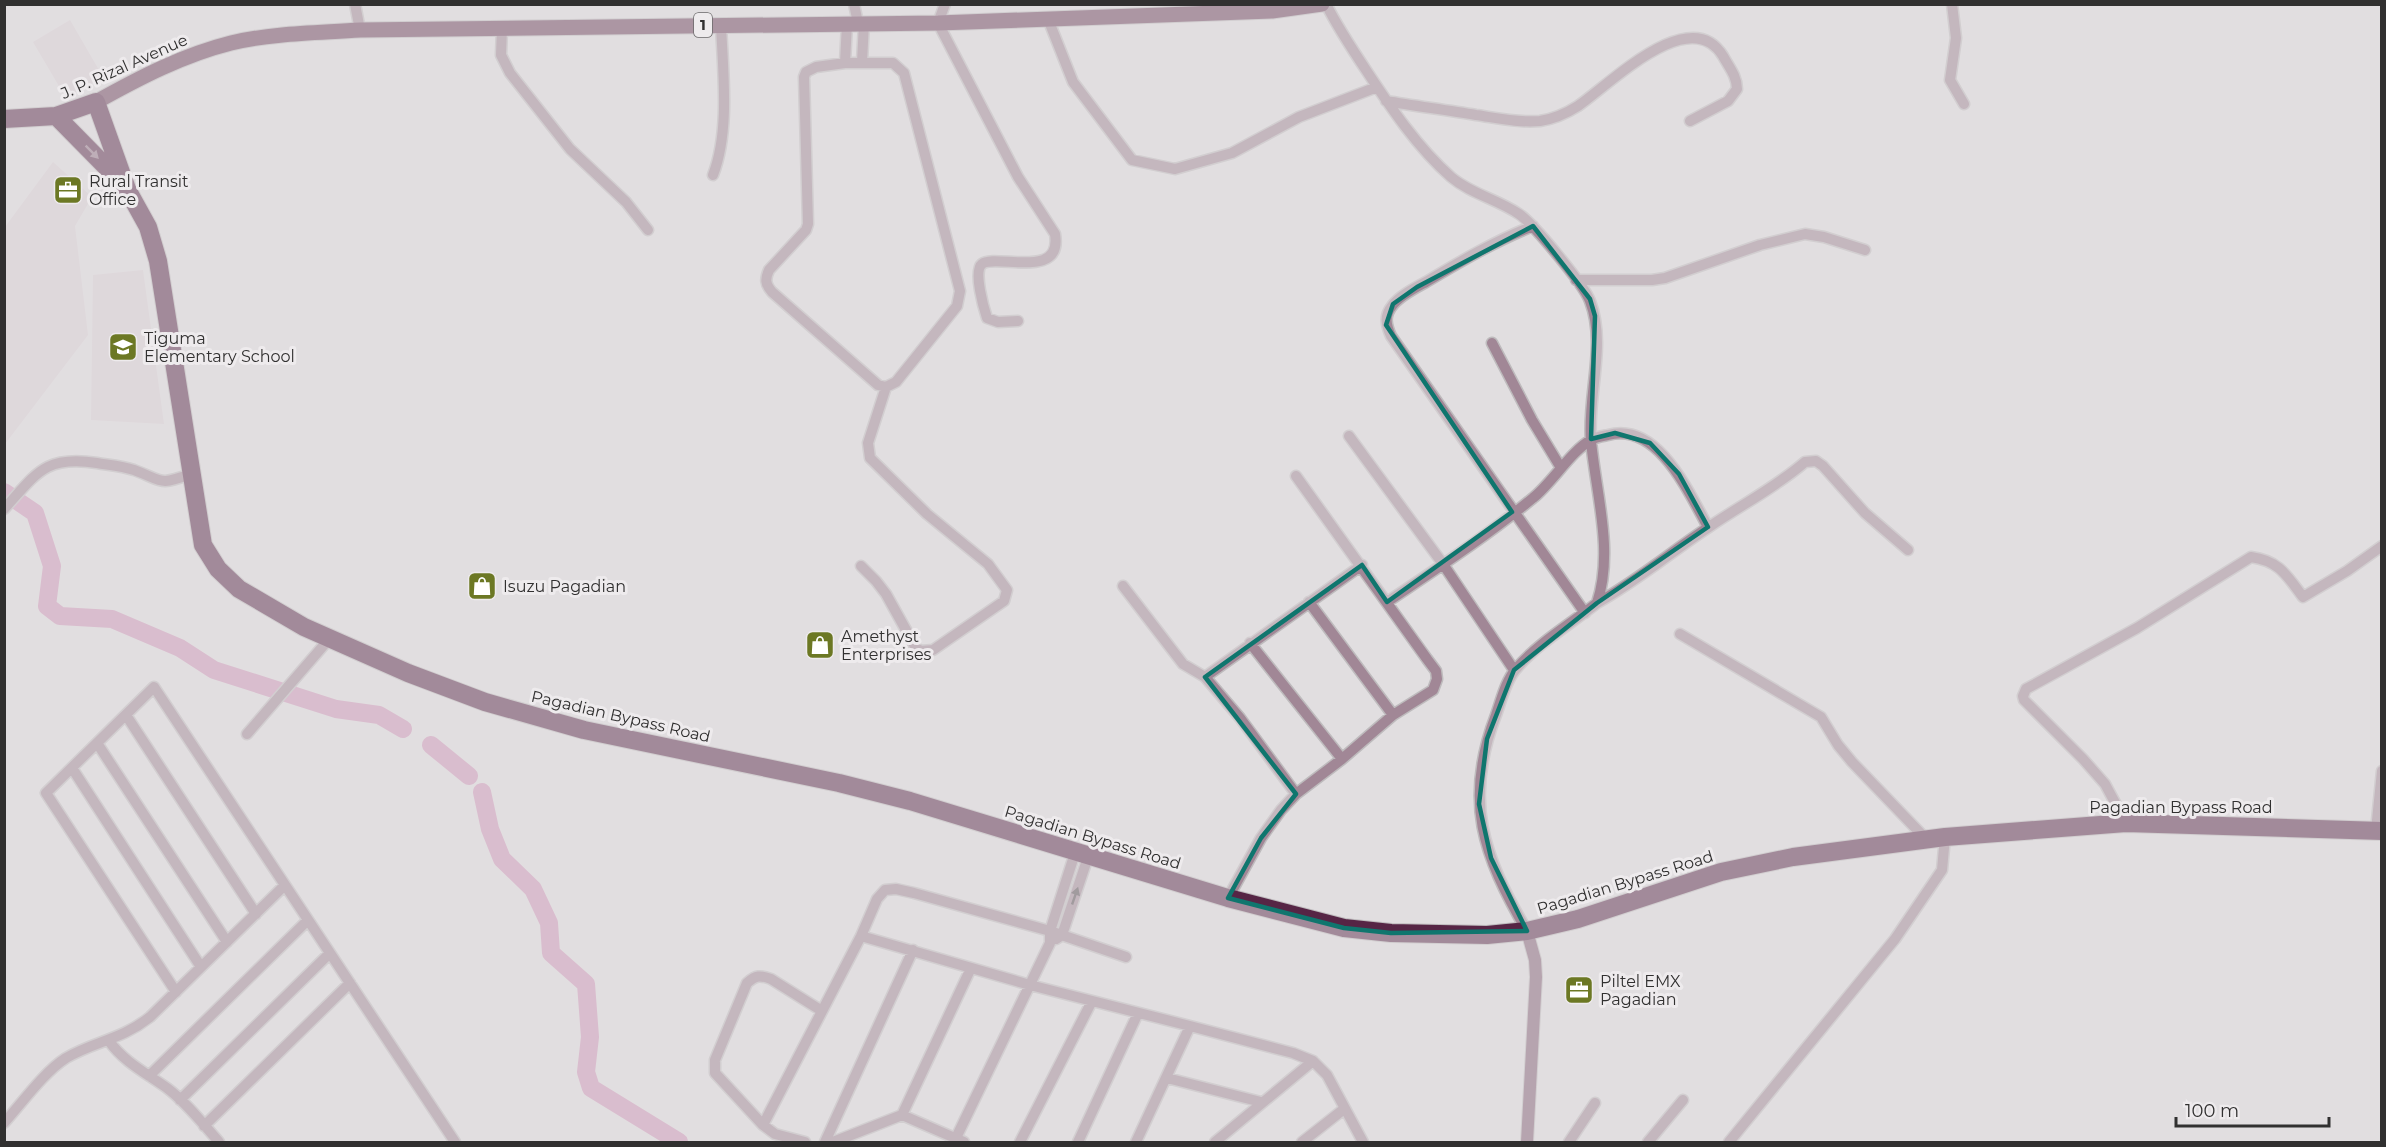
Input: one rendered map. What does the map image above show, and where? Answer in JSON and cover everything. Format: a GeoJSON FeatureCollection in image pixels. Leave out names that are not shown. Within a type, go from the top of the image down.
{"type":"FeatureCollection","features":[{"type":"Feature","properties":{"kind":"highway","name":"J. P. Rizal Avenue"},"geometry":{"type":"LineString","coordinates":[[56,116],[96,102]]}},
{"type":"Feature","properties":{"kind":"highway","name":"Pagadian Bypass Road"},"geometry":{"type":"LineString","coordinates":[[96,102],[127,189],[148,226],[158,261],[203,545],[218,569],[239,589],[304,627],[452,691],[522,714],[584,730],[910,801],[1228,898],[1344,928],[1391,933],[1487,935],[1527,931],[1578,919],[1721,872],[1793,857],[1936,838],[2126,823],[2379,830]]}},
{"type":"Feature","properties":{"kind":"highway","name":"Pagadian Bypass Road"},"geometry":{"type":"LineString","coordinates":[[56,116],[127,189]]}},
{"type":"Feature","properties":{"kind":"highway","name":"1"},"geometry":{"type":"LineString","coordinates":[[4,119],[56,116]]}},
{"type":"Feature","properties":{"kind":"main road","name":"J. P. Rizal Avenue"},"geometry":{"type":"LineString","coordinates":[[96,102],[155,70],[231,43],[271,36],[360,30],[1048,20],[1272,10],[1324,4]]}},
{"type":"Feature","properties":{"kind":"street"},"geometry":{"type":"LineString","coordinates":[[355,4],[360,30]]}},
{"type":"Feature","properties":{"kind":"street"},"geometry":{"type":"LineString","coordinates":[[854,4],[862,62]]}},
{"type":"Feature","properties":{"kind":"street"},"geometry":{"type":"LineString","coordinates":[[945,4],[938,23],[1018,177],[1055,234],[1057,244],[1054,252],[1049,256],[1022,263],[989,261],[982,264],[979,269],[980,287],[987,318],[998,322],[1018,321]]}},
{"type":"Feature","properties":{"kind":"street"},"geometry":{"type":"LineString","coordinates":[[1324,4],[1386,101],[1437,164],[1453,179],[1519,214],[1533,226],[1590,299],[1597,333],[1590,412],[1591,439],[1605,566],[1598,603]]}},
{"type":"Feature","properties":{"kind":"street"},"geometry":{"type":"LineString","coordinates":[[1952,4],[1956,38],[1950,80],[1964,104]]}},
{"type":"Feature","properties":{"kind":"street"},"geometry":{"type":"LineString","coordinates":[[1048,20],[1073,82],[1132,160],[1175,169],[1232,153],[1299,117],[1377,87]]}},
{"type":"Feature","properties":{"kind":"street"},"geometry":{"type":"LineString","coordinates":[[845,63],[856,23]]}},
{"type":"Feature","properties":{"kind":"street"},"geometry":{"type":"LineString","coordinates":[[713,175],[719,156],[722,133],[722,25]]}},
{"type":"Feature","properties":{"kind":"street"},"geometry":{"type":"LineString","coordinates":[[502,28],[501,55],[510,73],[570,149],[626,202],[648,230]]}},
{"type":"Feature","properties":{"kind":"street"},"geometry":{"type":"LineString","coordinates":[[1386,101],[1498,118],[1540,121],[1559,116],[1578,106],[1619,73],[1671,43],[1684,38],[1704,38],[1711,41],[1720,51],[1736,78],[1737,89],[1728,101],[1690,121]]}},
{"type":"Feature","properties":{"kind":"street"},"geometry":{"type":"LineString","coordinates":[[862,62],[893,63],[904,73],[960,291],[957,306],[896,382],[886,387],[878,385],[772,292],[766,285],[765,278],[769,270],[806,230],[808,224],[804,77],[806,72],[816,67],[862,62]]}},
{"type":"Feature","properties":{"kind":"street"},"geometry":{"type":"LineString","coordinates":[[1533,226],[1478,251],[1417,287],[1393,304],[1387,314],[1386,325],[1512,512],[1585,613]]}},
{"type":"Feature","properties":{"kind":"street"},"geometry":{"type":"LineString","coordinates":[[1576,280],[1665,278],[1760,244],[1805,234],[1865,250]]}},
{"type":"Feature","properties":{"kind":"street"},"geometry":{"type":"LineString","coordinates":[[1492,343],[1561,468]]}},
{"type":"Feature","properties":{"kind":"street"},"geometry":{"type":"LineString","coordinates":[[861,566],[876,580],[916,648],[921,651],[933,650],[1004,601],[1007,596],[1007,590],[988,564],[927,514],[870,458],[868,443],[886,387]]}},
{"type":"Feature","properties":{"kind":"street"},"geometry":{"type":"LineString","coordinates":[[1387,602],[1533,498],[1591,439],[1615,433],[1633,435],[1650,443],[1667,459],[1679,474],[1708,527]]}},
{"type":"Feature","properties":{"kind":"street"},"geometry":{"type":"LineString","coordinates":[[1349,436],[1443,564],[1514,670]]}},
{"type":"Feature","properties":{"kind":"street"},"geometry":{"type":"LineString","coordinates":[[7,506],[39,472],[57,462],[79,460],[111,465],[134,470],[162,482],[169,482],[190,474]]}},
{"type":"Feature","properties":{"kind":"street"},"geometry":{"type":"LineString","coordinates":[[1527,1143],[1535,960],[1527,931],[1507,895],[1491,858],[1481,830],[1479,804],[1479,777],[1486,739],[1514,670],[1598,603],[1618,592],[1708,527],[1770,490],[1805,462],[1811,460],[1822,466],[1865,513],[1908,550]]}},
{"type":"Feature","properties":{"kind":"street"},"geometry":{"type":"LineString","coordinates":[[1228,898],[1261,838],[1296,794],[1393,715],[1433,690],[1437,679],[1436,671],[1296,476]]}},
{"type":"Feature","properties":{"kind":"street"},"geometry":{"type":"LineString","coordinates":[[2126,823],[2111,794],[2093,770],[2024,700],[2026,689],[2137,628],[2252,557],[2266,559],[2277,565],[2303,597],[2347,571],[2382,546]]}},
{"type":"Feature","properties":{"kind":"street"},"geometry":{"type":"LineString","coordinates":[[1205,677],[1362,565]]}},
{"type":"Feature","properties":{"kind":"street"},"geometry":{"type":"LineString","coordinates":[[1123,586],[1183,664],[1205,677],[1240,718],[1296,794]]}},
{"type":"Feature","properties":{"kind":"street"},"geometry":{"type":"LineString","coordinates":[[1309,602],[1393,715]]}},
{"type":"Feature","properties":{"kind":"street"},"geometry":{"type":"LineString","coordinates":[[1680,634],[1821,717],[1838,746],[1852,762],[1936,838],[1942,870],[1895,939],[1729,1143]]}},
{"type":"Feature","properties":{"kind":"street"},"geometry":{"type":"LineString","coordinates":[[247,734],[330,638]]}},
{"type":"Feature","properties":{"kind":"street"},"geometry":{"type":"LineString","coordinates":[[1250,643],[1341,759]]}},
{"type":"Feature","properties":{"kind":"street"},"geometry":{"type":"LineString","coordinates":[[176,992],[46,793],[154,687],[455,1143]]}},
{"type":"Feature","properties":{"kind":"street"},"geometry":{"type":"LineString","coordinates":[[126,714],[256,914]]}},
{"type":"Feature","properties":{"kind":"street"},"geometry":{"type":"LineString","coordinates":[[97,743],[227,942]]}},
{"type":"Feature","properties":{"kind":"street"},"geometry":{"type":"LineString","coordinates":[[72,768],[201,967]]}},
{"type":"Feature","properties":{"kind":"street"},"geometry":{"type":"LineString","coordinates":[[2379,830],[2382,771]]}},
{"type":"Feature","properties":{"kind":"street"},"geometry":{"type":"LineString","coordinates":[[1062,935],[1082,855]]}},
{"type":"Feature","properties":{"kind":"street"},"geometry":{"type":"LineString","coordinates":[[902,1115],[958,1141],[1030,985],[1082,855]]}},
{"type":"Feature","properties":{"kind":"street"},"geometry":{"type":"LineString","coordinates":[[4,1122],[57,1065],[86,1048],[134,1030],[285,885]]}},
{"type":"Feature","properties":{"kind":"street"},"geometry":{"type":"LineString","coordinates":[[763,1125],[861,936],[877,899],[885,890],[914,893],[1050,937],[1062,935],[1126,957]]}},
{"type":"Feature","properties":{"kind":"street"},"geometry":{"type":"LineString","coordinates":[[149,1076],[308,920]]}},
{"type":"Feature","properties":{"kind":"street"},"geometry":{"type":"LineString","coordinates":[[861,936],[1092,1002],[1293,1053],[1313,1061],[1327,1075],[1363,1143]]}},
{"type":"Feature","properties":{"kind":"street"},"geometry":{"type":"LineString","coordinates":[[825,1143],[913,950]]}},
{"type":"Feature","properties":{"kind":"street"},"geometry":{"type":"LineString","coordinates":[[180,1100],[330,953]]}},
{"type":"Feature","properties":{"kind":"street"},"geometry":{"type":"LineString","coordinates":[[833,1143],[902,1115],[971,968]]}},
{"type":"Feature","properties":{"kind":"street"},"geometry":{"type":"LineString","coordinates":[[805,1143],[775,1134],[763,1125],[715,1073],[714,1060],[747,983],[754,976],[761,975],[822,1011]]}},
{"type":"Feature","properties":{"kind":"street"},"geometry":{"type":"LineString","coordinates":[[204,1126],[350,983]]}},
{"type":"Feature","properties":{"kind":"street"},"geometry":{"type":"LineString","coordinates":[[1020,1143],[1092,1002]]}},
{"type":"Feature","properties":{"kind":"street"},"geometry":{"type":"LineString","coordinates":[[1078,1143],[1138,1013]]}},
{"type":"Feature","properties":{"kind":"street"},"geometry":{"type":"LineString","coordinates":[[1136,1143],[1190,1026]]}},
{"type":"Feature","properties":{"kind":"street"},"geometry":{"type":"LineString","coordinates":[[109,1041],[116,1051],[180,1100],[219,1143]]}},
{"type":"Feature","properties":{"kind":"street"},"geometry":{"type":"LineString","coordinates":[[1215,1143],[1261,1102],[1313,1061]]}},
{"type":"Feature","properties":{"kind":"street"},"geometry":{"type":"LineString","coordinates":[[1167,1078],[1261,1102]]}},
{"type":"Feature","properties":{"kind":"street"},"geometry":{"type":"LineString","coordinates":[[1648,1143],[1683,1100]]}},
{"type":"Feature","properties":{"kind":"street"},"geometry":{"type":"LineString","coordinates":[[1569,1143],[1595,1103]]}},
{"type":"Feature","properties":{"kind":"street"},"geometry":{"type":"LineString","coordinates":[[1302,1143],[1344,1109]]}},
{"type":"Feature","properties":{"kind":"highlighted area"},"geometry":{"type":"Polygon","coordinates":[[[1533,226],[1590,299],[1595,316],[1591,439],[1615,433],[1650,443],[1679,474],[1708,527],[1597,603],[1514,670],[1487,739],[1479,804],[1491,858],[1527,931],[1391,933],[1344,928],[1228,898],[1261,838],[1296,794],[1205,677],[1362,565],[1387,602],[1512,512],[1386,325],[1393,304],[1417,287],[1533,226]]]}},
{"type":"Feature","properties":{"kind":"shaded area"},"geometry":{"type":"Polygon","coordinates":[[[70,20],[103,77],[66,98],[33,42],[70,20]]]}},
{"type":"Feature","properties":{"kind":"shaded area"},"geometry":{"type":"Polygon","coordinates":[[[53,162],[92,197],[75,226],[88,335],[5,444],[5,227],[53,162]]]}},
{"type":"Feature","properties":{"kind":"shaded area","name":"Tiguma Elementary School"},"geometry":{"type":"Polygon","coordinates":[[[143,270],[164,424],[91,420],[93,275],[143,270]]]}},
{"type":"Feature","properties":{"kind":"waterway"},"geometry":{"type":"LineString","coordinates":[[4,492],[35,513],[52,566],[47,606],[60,616],[112,619],[180,648],[214,670],[336,709],[379,715],[403,729]]}},
{"type":"Feature","properties":{"kind":"waterway"},"geometry":{"type":"LineString","coordinates":[[431,745],[469,776]]}},
{"type":"Feature","properties":{"kind":"waterway"},"geometry":{"type":"LineString","coordinates":[[482,792],[490,829],[502,859],[533,889],[549,923],[551,953],[586,984],[590,1037],[586,1072],[591,1088],[679,1142]]}},
{"type":"Feature","properties":{"kind":"place","name":"Rural Transit Office"},"geometry":{"type":"Point","coordinates":[68,190]}},
{"type":"Feature","properties":{"kind":"place","name":"Tiguma Elementary School"},"geometry":{"type":"Point","coordinates":[123,347]}},
{"type":"Feature","properties":{"kind":"place","name":"Isuzu Pagadian"},"geometry":{"type":"Point","coordinates":[482,586]}},
{"type":"Feature","properties":{"kind":"place","name":"Amethyst Enterprises"},"geometry":{"type":"Point","coordinates":[820,645]}},
{"type":"Feature","properties":{"kind":"place","name":"Piltel EMX Pagadian"},"geometry":{"type":"Point","coordinates":[1579,990]}}]}
